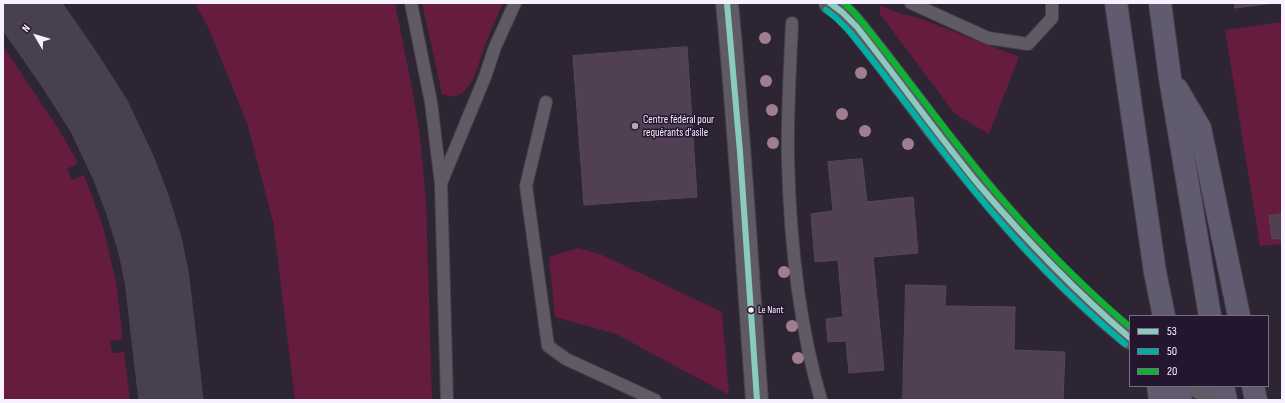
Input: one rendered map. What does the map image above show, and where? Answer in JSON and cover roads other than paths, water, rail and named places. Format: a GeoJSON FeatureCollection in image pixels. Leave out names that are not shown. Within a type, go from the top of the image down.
{"type":"FeatureCollection","features":[{"type":"Feature","properties":{"kind":"highway"},"geometry":{"type":"LineString","coordinates":[[1116,3],[1155,272],[1164,315]]}},
{"type":"Feature","properties":{"kind":"highway"},"geometry":{"type":"LineString","coordinates":[[1160,3],[1170,78],[1210,315]]}},
{"type":"Feature","properties":{"kind":"highway"},"geometry":{"type":"LineString","coordinates":[[1170,78],[1200,128],[1239,315]]}},
{"type":"Feature","properties":{"kind":"highway"},"geometry":{"type":"LineString","coordinates":[[1155,272],[1156,315]]}},
{"type":"Feature","properties":{"kind":"highway"},"geometry":{"type":"LineString","coordinates":[[1158,387],[1160,400]]}},
{"type":"Feature","properties":{"kind":"highway"},"geometry":{"type":"LineString","coordinates":[[1178,387],[1181,400]]}},
{"type":"Feature","properties":{"kind":"highway"},"geometry":{"type":"LineString","coordinates":[[1223,387],[1226,400]]}},
{"type":"Feature","properties":{"kind":"highway"},"geometry":{"type":"LineString","coordinates":[[1253,387],[1256,400]]}},
{"type":"Feature","properties":{"kind":"street"},"geometry":{"type":"LineString","coordinates":[[727,3],[733,60],[757,400]]}},
{"type":"Feature","properties":{"kind":"street"},"geometry":{"type":"LineString","coordinates":[[830,3],[836,6],[851,20],[905,87],[948,146],[1008,220],[1056,271],[1123,332]]}},
{"type":"Feature","properties":{"kind":"street"},"geometry":{"type":"LineString","coordinates":[[1199,387],[1219,400]]}},
{"type":"Feature","properties":{"kind":"lane"},"geometry":{"type":"LineString","coordinates":[[411,3],[431,102],[441,184],[447,400]]}},
{"type":"Feature","properties":{"kind":"lane"},"geometry":{"type":"LineString","coordinates":[[441,184],[515,3]]}},
{"type":"Feature","properties":{"kind":"lane"},"geometry":{"type":"LineString","coordinates":[[911,3],[988,38],[1028,44],[1052,18],[1052,3]]}},
{"type":"Feature","properties":{"kind":"lane"},"geometry":{"type":"LineString","coordinates":[[792,23],[788,159],[790,215],[797,289],[812,372],[821,400]]}},
{"type":"Feature","properties":{"kind":"lane"},"geometry":{"type":"LineString","coordinates":[[546,102],[526,186],[548,346],[566,359],[655,400]]}},
{"type":"Feature","properties":{"kind":"place","name":"Centre fédéral pour requérants d’asile"},"geometry":{"type":"Point","coordinates":[635,126]}},
{"type":"Feature","properties":{"kind":"place","name":"Le Nant"},"geometry":{"type":"Point","coordinates":[751,310]}}]}
